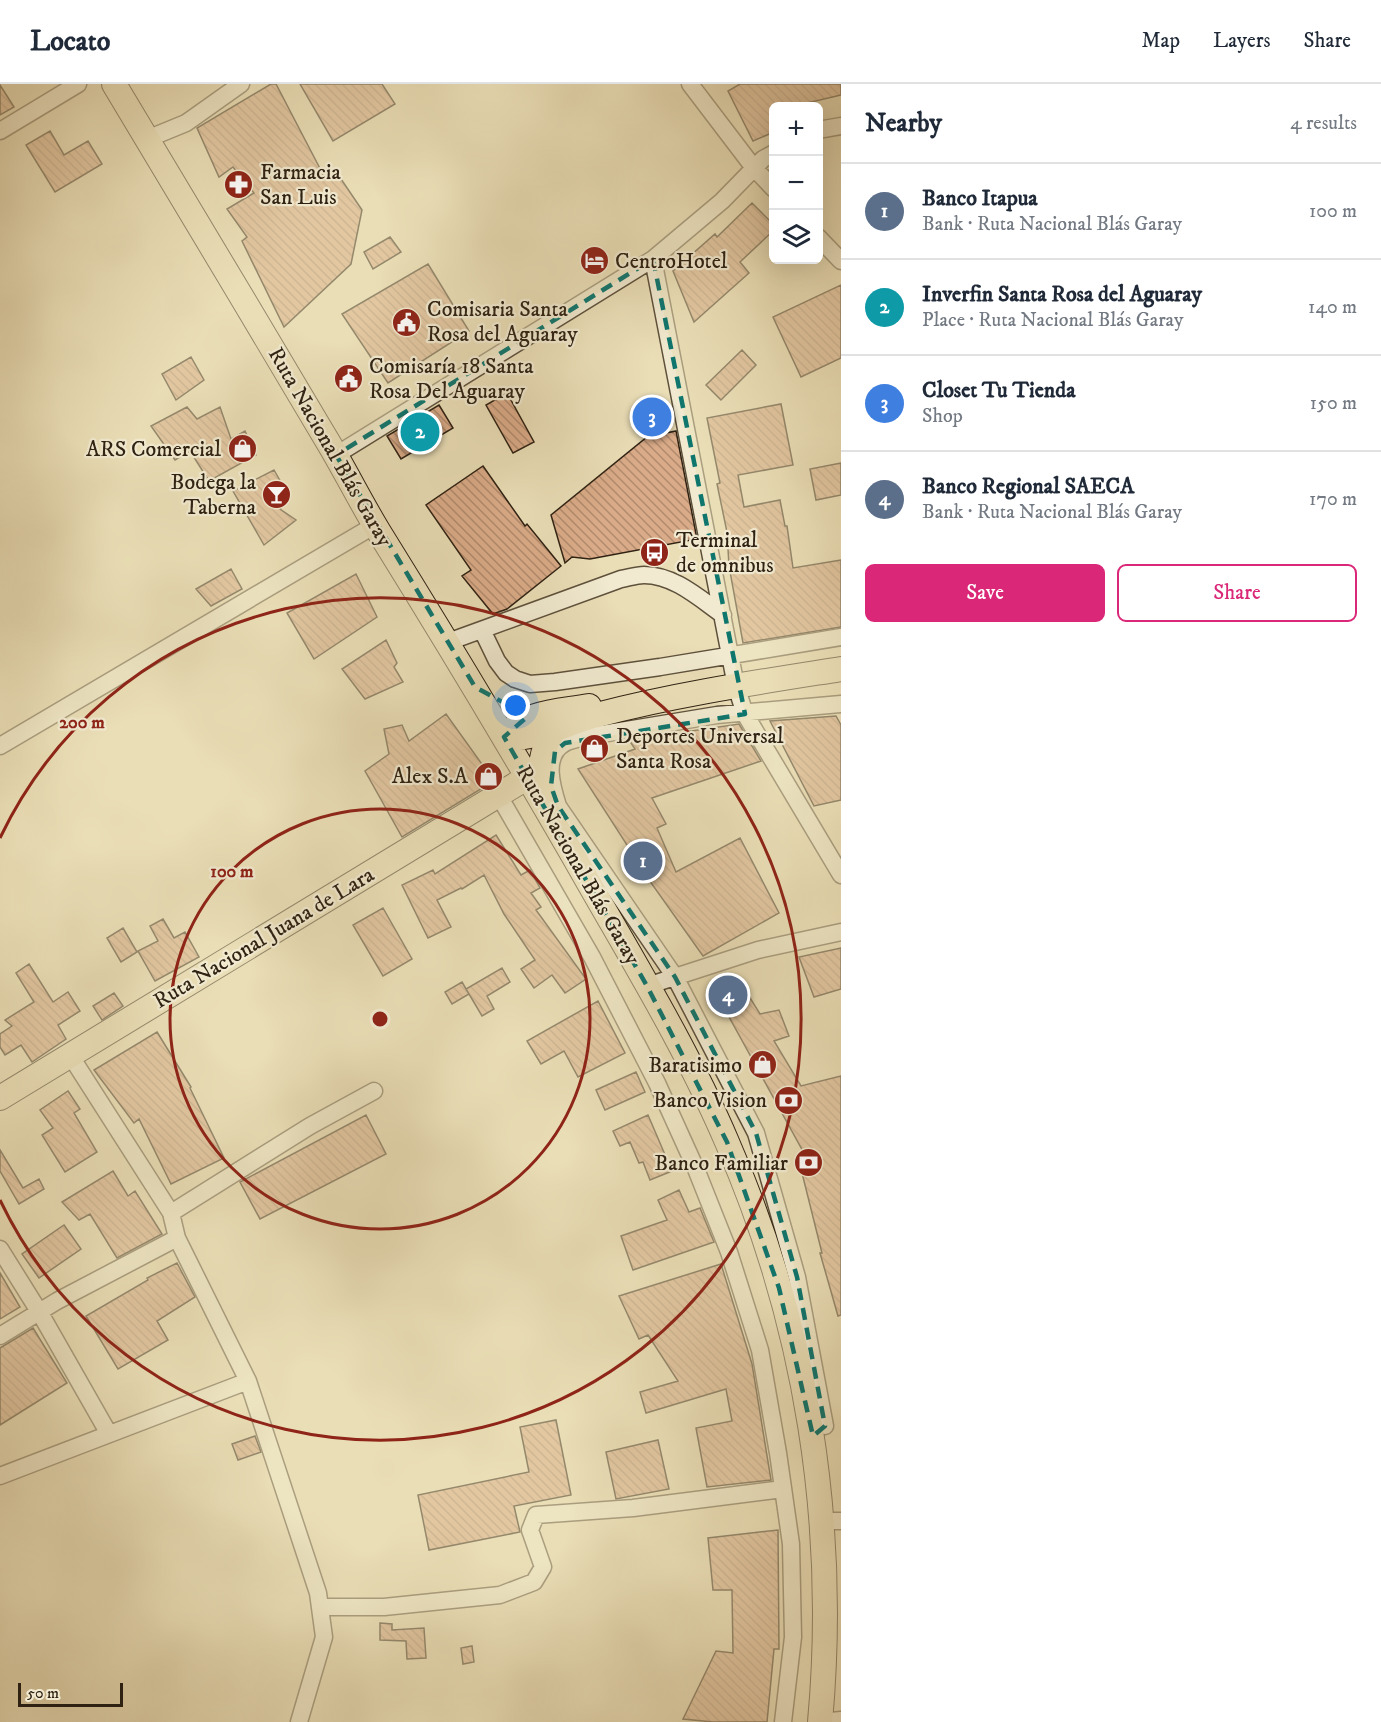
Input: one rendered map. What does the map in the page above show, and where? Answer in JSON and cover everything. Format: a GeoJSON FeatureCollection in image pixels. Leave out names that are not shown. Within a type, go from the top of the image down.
{"type":"FeatureCollection","features":[{"type":"Feature","properties":{"kind":"highway","name":"Ruta Nacional Blás Garay"},"geometry":{"type":"LineString","coordinates":[[114,84],[336,455],[375,525],[448,642],[547,809],[647,986],[728,1142],[758,1222],[779,1288],[819,1431],[832,1521],[820,1722]]}},
{"type":"Feature","properties":{"kind":"highway"},"geometry":{"type":"LineString","coordinates":[[504,737],[522,721],[533,715],[553,720],[841,669]]}},
{"type":"Feature","properties":{"kind":"highway"},"geometry":{"type":"LineString","coordinates":[[475,687],[491,699],[510,708],[537,712],[553,720]]}},
{"type":"Feature","properties":{"kind":"highway"},"geometry":{"type":"LineString","coordinates":[[547,809],[539,772],[543,748],[553,720]]}},
{"type":"Feature","properties":{"kind":"highway","name":"Ruta Nacional Juana de Lara"},"geometry":{"type":"LineString","coordinates":[[0,1098],[528,777]]}},
{"type":"Feature","properties":{"kind":"street"},"geometry":{"type":"LineString","coordinates":[[0,131],[78,84]]}},
{"type":"Feature","properties":{"kind":"street"},"geometry":{"type":"LineString","coordinates":[[147,139],[186,123],[241,84]]}},
{"type":"Feature","properties":{"kind":"street"},"geometry":{"type":"LineString","coordinates":[[690,84],[754,168],[769,184]]}},
{"type":"Feature","properties":{"kind":"street"},"geometry":{"type":"LineString","coordinates":[[823,129],[841,126]]}},
{"type":"Feature","properties":{"kind":"street"},"geometry":{"type":"LineString","coordinates":[[336,455],[653,259],[722,201],[754,168],[770,156]]}},
{"type":"Feature","properties":{"kind":"street"},"geometry":{"type":"LineString","coordinates":[[823,241],[841,261]]}},
{"type":"Feature","properties":{"kind":"street"},"geometry":{"type":"LineString","coordinates":[[653,259],[736,686],[745,714],[841,875]]}},
{"type":"Feature","properties":{"kind":"street"},"geometry":{"type":"LineString","coordinates":[[0,746],[375,525]]}},
{"type":"Feature","properties":{"kind":"street"},"geometry":{"type":"LineString","coordinates":[[448,642],[621,579],[644,575],[679,585],[723,615]]}},
{"type":"Feature","properties":{"kind":"street"},"geometry":{"type":"LineString","coordinates":[[482,630],[497,661],[506,673],[530,684],[567,681],[841,637]]}},
{"type":"Feature","properties":{"kind":"street"},"geometry":{"type":"LineString","coordinates":[[841,704],[717,715],[584,737],[565,743],[555,751],[550,766],[551,786],[558,806],[675,977],[756,1133],[797,1277],[819,1431],[841,1419]]}},
{"type":"Feature","properties":{"kind":"street"},"geometry":{"type":"LineString","coordinates":[[499,796],[592,957],[657,1083],[696,1169],[729,1252],[760,1350],[791,1544],[793,1637],[783,1722]]}},
{"type":"Feature","properties":{"kind":"street"},"geometry":{"type":"LineString","coordinates":[[647,986],[758,950],[841,932]]}},
{"type":"Feature","properties":{"kind":"street"},"geometry":{"type":"LineString","coordinates":[[70,1055],[171,1213],[177,1238],[248,1381],[318,1593],[324,1637],[299,1722]]}},
{"type":"Feature","properties":{"kind":"street"},"geometry":{"type":"LineString","coordinates":[[171,1213],[310,1126],[374,1091]]}},
{"type":"Feature","properties":{"kind":"street"},"geometry":{"type":"LineString","coordinates":[[0,1336],[57,1301],[177,1238]]}},
{"type":"Feature","properties":{"kind":"street"},"geometry":{"type":"LineString","coordinates":[[0,1249],[40,1312],[109,1434]]}},
{"type":"Feature","properties":{"kind":"street"},"geometry":{"type":"LineString","coordinates":[[0,1476],[248,1381]]}},
{"type":"Feature","properties":{"kind":"street"},"geometry":{"type":"LineString","coordinates":[[320,1607],[384,1607],[500,1595],[534,1582],[543,1567],[530,1530],[536,1515],[633,1508],[783,1489]]}},
{"type":"Feature","properties":{"kind":"street"},"geometry":{"type":"LineString","coordinates":[[820,1722],[841,1720]]}},
{"type":"Feature","properties":{"kind":"highlighted area"},"geometry":{"type":"Polygon","coordinates":[[[653,259],[745,714],[565,743],[555,751],[551,786],[558,806],[675,977],[756,1133],[797,1277],[825,1426],[813,1436],[779,1288],[727,1142],[647,986],[504,737],[528,716],[475,687],[336,455],[653,259]]]}},
{"type":"Feature","properties":{"kind":"building"},"geometry":{"type":"Polygon","coordinates":[[[271,84],[276,84],[326,180],[337,173],[362,210],[351,264],[284,327],[242,241],[247,237],[227,209],[254,193],[233,167],[219,177],[197,128],[271,84]]]}},
{"type":"Feature","properties":{"kind":"building"},"geometry":{"type":"Polygon","coordinates":[[[300,84],[382,84],[395,104],[333,141],[300,84]]]}},
{"type":"Feature","properties":{"kind":"building"},"geometry":{"type":"Polygon","coordinates":[[[740,84],[841,84],[841,95],[811,102],[769,102],[769,134],[753,141],[728,91],[740,84]]]}},
{"type":"Feature","properties":{"kind":"building"},"geometry":{"type":"Polygon","coordinates":[[[0,85],[14,107],[0,115],[0,85]]]}},
{"type":"Feature","properties":{"kind":"building"},"geometry":{"type":"Polygon","coordinates":[[[50,131],[64,155],[88,141],[102,164],[55,192],[26,145],[50,131]]]}},
{"type":"Feature","properties":{"kind":"building"},"geometry":{"type":"Polygon","coordinates":[[[752,203],[769,220],[769,235],[740,262],[749,273],[694,322],[673,271],[715,234],[717,237],[752,203]]]}},
{"type":"Feature","properties":{"kind":"building"},"geometry":{"type":"Polygon","coordinates":[[[390,237],[401,252],[373,269],[364,252],[390,237]]]}},
{"type":"Feature","properties":{"kind":"building","name":"Comisaria Santa Rosa del Aguaray"},"geometry":{"type":"Polygon","coordinates":[[[428,264],[469,331],[388,383],[342,314],[428,264]]]}},
{"type":"Feature","properties":{"kind":"building"},"geometry":{"type":"Polygon","coordinates":[[[841,285],[841,358],[801,377],[773,317],[841,285]]]}},
{"type":"Feature","properties":{"kind":"building"},"geometry":{"type":"Polygon","coordinates":[[[742,350],[756,365],[721,400],[706,385],[742,350]]]}},
{"type":"Feature","properties":{"kind":"building"},"geometry":{"type":"Polygon","coordinates":[[[191,357],[204,380],[176,400],[162,374],[191,357]]]}},
{"type":"Feature","properties":{"kind":"building"},"geometry":{"type":"Polygon","coordinates":[[[507,393],[534,442],[513,453],[486,405],[507,393]]]}},
{"type":"Feature","properties":{"kind":"building"},"geometry":{"type":"Polygon","coordinates":[[[781,404],[793,465],[738,475],[744,507],[780,500],[785,526],[787,526],[793,568],[841,560],[841,627],[743,643],[729,566],[727,532],[717,484],[720,483],[707,418],[781,404]]]}},
{"type":"Feature","properties":{"kind":"building"},"geometry":{"type":"Polygon","coordinates":[[[439,405],[453,428],[401,459],[387,436],[439,405]]]}},
{"type":"Feature","properties":{"kind":"building"},"geometry":{"type":"Polygon","coordinates":[[[187,407],[197,419],[220,407],[231,439],[245,431],[256,455],[209,481],[190,451],[175,460],[151,426],[187,407]]]}},
{"type":"Feature","properties":{"kind":"building"},"geometry":{"type":"Polygon","coordinates":[[[676,431],[697,539],[590,559],[572,557],[565,563],[551,515],[647,437],[676,431]]]}},
{"type":"Feature","properties":{"kind":"building"},"geometry":{"type":"Polygon","coordinates":[[[841,463],[841,495],[816,500],[810,469],[841,463]]]}},
{"type":"Feature","properties":{"kind":"building"},"geometry":{"type":"Polygon","coordinates":[[[483,466],[525,526],[527,524],[561,566],[507,609],[493,614],[462,576],[471,570],[426,505],[483,466]]]}},
{"type":"Feature","properties":{"kind":"building"},"geometry":{"type":"Polygon","coordinates":[[[274,470],[290,498],[280,509],[296,520],[264,545],[233,491],[274,470]]]}},
{"type":"Feature","properties":{"kind":"building"},"geometry":{"type":"Polygon","coordinates":[[[231,569],[242,589],[211,606],[196,589],[231,569]]]}},
{"type":"Feature","properties":{"kind":"building"},"geometry":{"type":"Polygon","coordinates":[[[356,574],[377,617],[314,659],[287,613],[356,574]]]}},
{"type":"Feature","properties":{"kind":"building"},"geometry":{"type":"Polygon","coordinates":[[[386,640],[397,663],[394,667],[403,682],[365,699],[342,669],[386,640]]]}},
{"type":"Feature","properties":{"kind":"building"},"geometry":{"type":"Polygon","coordinates":[[[446,714],[494,781],[402,837],[365,771],[389,754],[384,729],[402,725],[409,741],[446,714]]]}},
{"type":"Feature","properties":{"kind":"building"},"geometry":{"type":"Polygon","coordinates":[[[836,716],[841,725],[841,800],[814,806],[770,721],[836,716]]]}},
{"type":"Feature","properties":{"kind":"building"},"geometry":{"type":"Polygon","coordinates":[[[739,724],[761,761],[652,798],[666,824],[657,828],[676,872],[740,838],[779,913],[703,956],[647,877],[644,879],[626,849],[629,848],[578,769],[635,749],[629,740],[739,724]]]}},
{"type":"Feature","properties":{"kind":"building"},"geometry":{"type":"Polygon","coordinates":[[[496,835],[521,875],[530,870],[540,888],[531,893],[541,907],[536,910],[586,979],[565,993],[552,975],[534,988],[521,969],[535,960],[504,914],[484,875],[462,889],[437,900],[451,927],[428,938],[402,885],[433,870],[435,874],[496,835]]]}},
{"type":"Feature","properties":{"kind":"building"},"geometry":{"type":"Polygon","coordinates":[[[383,908],[412,959],[383,976],[353,925],[383,908]]]}},
{"type":"Feature","properties":{"kind":"building"},"geometry":{"type":"Polygon","coordinates":[[[163,919],[174,938],[185,932],[199,957],[155,981],[138,951],[158,941],[150,926],[163,919]]]}},
{"type":"Feature","properties":{"kind":"building"},"geometry":{"type":"Polygon","coordinates":[[[123,928],[137,952],[121,962],[107,938],[123,928]]]}},
{"type":"Feature","properties":{"kind":"building"},"geometry":{"type":"Polygon","coordinates":[[[841,948],[841,989],[814,997],[799,957],[841,948]]]}},
{"type":"Feature","properties":{"kind":"building"},"geometry":{"type":"Polygon","coordinates":[[[29,964],[53,1002],[68,992],[80,1011],[58,1025],[66,1039],[32,1062],[21,1045],[5,1055],[0,1047],[0,1034],[12,1026],[5,1020],[34,1002],[16,973],[29,964]]]}},
{"type":"Feature","properties":{"kind":"building"},"geometry":{"type":"Polygon","coordinates":[[[502,968],[510,982],[487,996],[494,1009],[482,1016],[466,989],[502,968]]]}},
{"type":"Feature","properties":{"kind":"building"},"geometry":{"type":"Polygon","coordinates":[[[737,977],[760,1014],[779,1010],[789,1036],[774,1041],[801,1086],[841,1076],[841,1315],[838,1316],[820,1253],[822,1253],[798,1157],[805,1155],[712,986],[737,977]]]}},
{"type":"Feature","properties":{"kind":"building"},"geometry":{"type":"Polygon","coordinates":[[[462,982],[469,994],[452,1004],[445,992],[462,982]]]}},
{"type":"Feature","properties":{"kind":"building"},"geometry":{"type":"Polygon","coordinates":[[[114,993],[123,1006],[102,1020],[93,1006],[114,993]]]}},
{"type":"Feature","properties":{"kind":"building"},"geometry":{"type":"Polygon","coordinates":[[[598,1001],[625,1053],[578,1077],[564,1051],[541,1064],[527,1041],[598,1001]]]}},
{"type":"Feature","properties":{"kind":"building"},"geometry":{"type":"Polygon","coordinates":[[[157,1032],[191,1087],[224,1158],[171,1184],[139,1119],[134,1123],[94,1070],[157,1032]]]}},
{"type":"Feature","properties":{"kind":"building"},"geometry":{"type":"Polygon","coordinates":[[[636,1072],[645,1092],[605,1110],[596,1090],[636,1072]]]}},
{"type":"Feature","properties":{"kind":"building"},"geometry":{"type":"Polygon","coordinates":[[[68,1091],[80,1109],[74,1113],[97,1152],[65,1172],[42,1135],[53,1128],[40,1110],[68,1091]]]}},
{"type":"Feature","properties":{"kind":"building"},"geometry":{"type":"Polygon","coordinates":[[[366,1115],[386,1154],[260,1219],[240,1182],[366,1115]]]}},
{"type":"Feature","properties":{"kind":"building"},"geometry":{"type":"Polygon","coordinates":[[[648,1115],[672,1171],[650,1180],[643,1162],[639,1163],[630,1142],[620,1146],[613,1131],[648,1115]]]}},
{"type":"Feature","properties":{"kind":"building"},"geometry":{"type":"Polygon","coordinates":[[[0,1150],[23,1188],[39,1179],[44,1189],[19,1204],[0,1171],[0,1150]]]}},
{"type":"Feature","properties":{"kind":"building"},"geometry":{"type":"Polygon","coordinates":[[[113,1171],[128,1196],[135,1191],[162,1234],[117,1258],[90,1214],[79,1220],[62,1202],[113,1171]]]}},
{"type":"Feature","properties":{"kind":"building"},"geometry":{"type":"Polygon","coordinates":[[[679,1190],[689,1212],[700,1208],[714,1242],[633,1270],[621,1236],[667,1220],[658,1200],[679,1190]]]}},
{"type":"Feature","properties":{"kind":"building"},"geometry":{"type":"Polygon","coordinates":[[[64,1225],[81,1249],[39,1278],[22,1254],[64,1225]]]}},
{"type":"Feature","properties":{"kind":"building"},"geometry":{"type":"Polygon","coordinates":[[[177,1263],[195,1297],[157,1321],[168,1340],[118,1369],[86,1316],[148,1280],[147,1278],[177,1263]]]}},
{"type":"Feature","properties":{"kind":"building"},"geometry":{"type":"Polygon","coordinates":[[[721,1264],[752,1364],[771,1480],[707,1487],[696,1428],[732,1421],[726,1389],[646,1413],[640,1392],[678,1381],[648,1335],[639,1339],[619,1296],[721,1264]]]}},
{"type":"Feature","properties":{"kind":"building"},"geometry":{"type":"Polygon","coordinates":[[[0,1273],[20,1307],[0,1319],[0,1273]]]}},
{"type":"Feature","properties":{"kind":"building"},"geometry":{"type":"Polygon","coordinates":[[[33,1328],[67,1383],[0,1425],[0,1348],[33,1328]]]}},
{"type":"Feature","properties":{"kind":"building"},"geometry":{"type":"Polygon","coordinates":[[[556,1420],[571,1495],[514,1506],[520,1532],[429,1550],[418,1495],[529,1472],[520,1427],[556,1420]]]}},
{"type":"Feature","properties":{"kind":"building"},"geometry":{"type":"Polygon","coordinates":[[[255,1436],[261,1452],[238,1460],[232,1444],[255,1436]]]}},
{"type":"Feature","properties":{"kind":"building"},"geometry":{"type":"Polygon","coordinates":[[[658,1440],[669,1489],[616,1499],[606,1452],[658,1440]]]}},
{"type":"Feature","properties":{"kind":"building"},"geometry":{"type":"Polygon","coordinates":[[[778,1530],[779,1649],[774,1649],[767,1722],[713,1722],[683,1719],[716,1651],[733,1653],[732,1590],[713,1590],[708,1538],[778,1530]]]}},
{"type":"Feature","properties":{"kind":"building"},"geometry":{"type":"Polygon","coordinates":[[[380,1623],[392,1624],[392,1630],[424,1628],[426,1658],[407,1659],[406,1641],[380,1640],[380,1623]]]}},
{"type":"Feature","properties":{"kind":"building"},"geometry":{"type":"Polygon","coordinates":[[[472,1646],[474,1662],[463,1664],[461,1648],[472,1646]]]}},
{"type":"Feature","properties":{"kind":"place","name":"Farmacia San Luis"},"geometry":{"type":"Point","coordinates":[239,185]}},
{"type":"Feature","properties":{"kind":"place","name":"CentroHotel"},"geometry":{"type":"Point","coordinates":[594,261]}},
{"type":"Feature","properties":{"kind":"place","name":"Comisaria Santa Rosa del Aguaray"},"geometry":{"type":"Point","coordinates":[406,322]}},
{"type":"Feature","properties":{"kind":"place","name":"Comisaría 18 Santa Rosa Del Aguaray"},"geometry":{"type":"Point","coordinates":[348,379]}},
{"type":"Feature","properties":{"kind":"place","name":"Closet Tu Tienda"},"geometry":{"type":"Point","coordinates":[652,417]}},
{"type":"Feature","properties":{"kind":"place","name":"Inverfin Santa Rosa del Aguaray"},"geometry":{"type":"Point","coordinates":[420,432]}},
{"type":"Feature","properties":{"kind":"place","name":"ARS Comercial"},"geometry":{"type":"Point","coordinates":[242,449]}},
{"type":"Feature","properties":{"kind":"place","name":"Bodega la Taberna"},"geometry":{"type":"Point","coordinates":[277,495]}},
{"type":"Feature","properties":{"kind":"place","name":"Terminal de omnibus"},"geometry":{"type":"Point","coordinates":[655,553]}},
{"type":"Feature","properties":{"kind":"place","name":"Deportes Universal Santa Rosa"},"geometry":{"type":"Point","coordinates":[595,749]}},
{"type":"Feature","properties":{"kind":"place","name":"Alex S.A"},"geometry":{"type":"Point","coordinates":[489,776]}},
{"type":"Feature","properties":{"kind":"place","name":"Banco Itapua"},"geometry":{"type":"Point","coordinates":[643,861]}},
{"type":"Feature","properties":{"kind":"place","name":"Banco Regional SAECA"},"geometry":{"type":"Point","coordinates":[728,995]}},
{"type":"Feature","properties":{"kind":"place","name":"Baratisimo"},"geometry":{"type":"Point","coordinates":[763,1065]}},
{"type":"Feature","properties":{"kind":"place","name":"Banco Vision"},"geometry":{"type":"Point","coordinates":[788,1100]}},
{"type":"Feature","properties":{"kind":"place","name":"Banco Familiar"},"geometry":{"type":"Point","coordinates":[809,1163]}}]}
